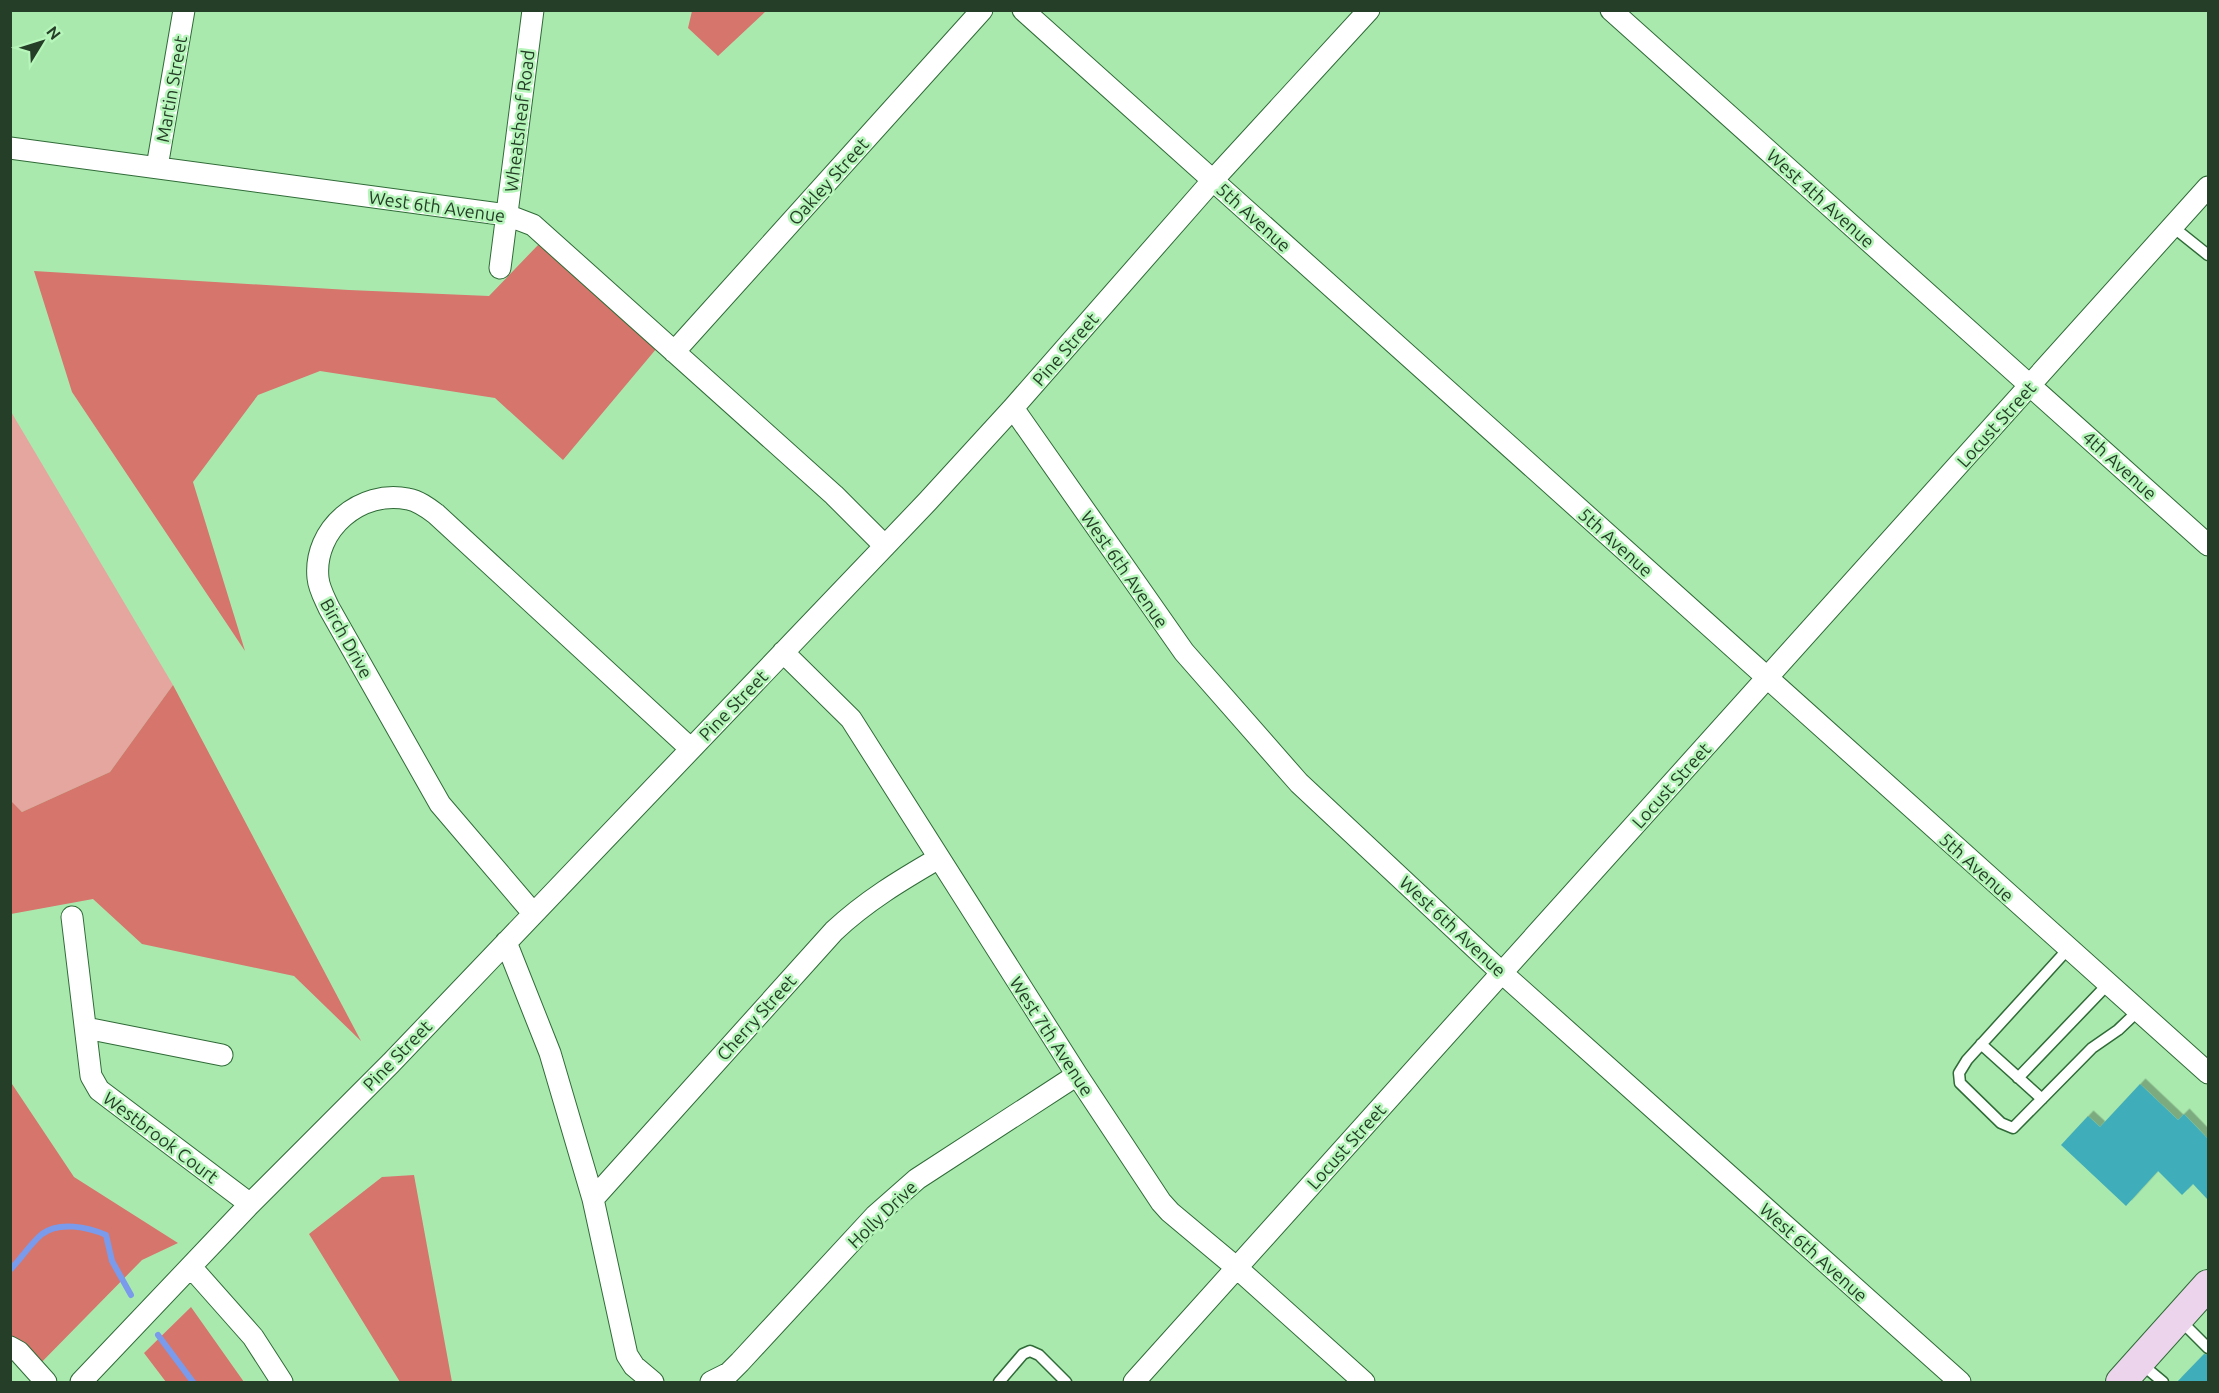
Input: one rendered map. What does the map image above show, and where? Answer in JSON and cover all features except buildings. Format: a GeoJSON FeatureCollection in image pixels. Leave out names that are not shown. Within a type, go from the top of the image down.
{"type":"FeatureCollection","features":[{"type":"Feature","properties":{"kind":"street","name":"Martin Street"},"geometry":{"type":"LineString","coordinates":[[157,167],[184,10]]}},
{"type":"Feature","properties":{"kind":"street","name":"Wheatsheaf Road"},"geometry":{"type":"LineString","coordinates":[[500,268],[533,10]]}},
{"type":"Feature","properties":{"kind":"street","name":"Oakley Street"},"geometry":{"type":"LineString","coordinates":[[674,352],[982,10]]}},
{"type":"Feature","properties":{"kind":"street","name":"5th Avenue"},"geometry":{"type":"LineString","coordinates":[[1023,10],[2208,1073]]}},
{"type":"Feature","properties":{"kind":"street","name":"Pine Street"},"geometry":{"type":"LineString","coordinates":[[81,1383],[250,1204],[391,1063],[885,546],[1013,408],[1213,180],[1369,10]]}},
{"type":"Feature","properties":{"kind":"street","name":"West 4th Avenue"},"geometry":{"type":"LineString","coordinates":[[1611,10],[2031,386]]}},
{"type":"Feature","properties":{"kind":"street","name":"West 6th Avenue"},"geometry":{"type":"LineString","coordinates":[[10,148],[507,214],[533,225],[834,495],[885,546]]}},
{"type":"Feature","properties":{"kind":"street","name":"Locust Street"},"geometry":{"type":"LineString","coordinates":[[1134,1383],[2208,187]]}},
{"type":"Feature","properties":{"kind":"street","name":"4th Avenue"},"geometry":{"type":"LineString","coordinates":[[2031,386],[2208,545]]}},
{"type":"Feature","properties":{"kind":"street","name":"West 6th Avenue"},"geometry":{"type":"LineString","coordinates":[[1013,408],[1184,652],[1299,783],[1502,973],[1960,1383]]}},
{"type":"Feature","properties":{"kind":"street","name":"Birch Drive"},"geometry":{"type":"LineString","coordinates":[[533,913],[440,804],[329,608],[318,579],[318,563],[325,541],[338,521],[350,510],[379,498],[411,499],[423,505],[436,514],[691,749]]}},
{"type":"Feature","properties":{"kind":"street","name":"West 7th Avenue"},"geometry":{"type":"LineString","coordinates":[[783,652],[851,719],[1077,1075],[1161,1202],[1364,1383]]}},
{"type":"Feature","properties":{"kind":"street","name":"Cherry Street"},"geometry":{"type":"LineString","coordinates":[[593,1199],[834,931],[856,910],[882,891],[939,858]]}},
{"type":"Feature","properties":{"kind":"street","name":"Westbrook Court"},"geometry":{"type":"LineString","coordinates":[[72,916],[92,1076],[99,1090],[250,1204]]}},
{"type":"Feature","properties":{"kind":"street"},"geometry":{"type":"LineString","coordinates":[[506,942],[550,1053],[593,1199],[627,1354],[634,1365],[653,1383]]}},
{"type":"Feature","properties":{"kind":"street"},"geometry":{"type":"LineString","coordinates":[[86,1028],[222,1055]]}},
{"type":"Feature","properties":{"kind":"street","name":"Holly Drive"},"geometry":{"type":"LineString","coordinates":[[711,1383],[729,1373],[875,1216],[917,1179],[1077,1075]]}},
{"type":"Feature","properties":{"kind":"street"},"geometry":{"type":"LineString","coordinates":[[191,1267],[253,1337],[282,1383]]}},
{"type":"Feature","properties":{"kind":"street"},"geometry":{"type":"LineString","coordinates":[[2130,1372],[2208,1285]]}},
{"type":"Feature","properties":{"kind":"street"},"geometry":{"type":"LineString","coordinates":[[10,1347],[19,1352],[46,1383]]}},
{"type":"Feature","properties":{"kind":"lane"},"geometry":{"type":"LineString","coordinates":[[2173,227],[2208,255]]}},
{"type":"Feature","properties":{"kind":"lane"},"geometry":{"type":"LineString","coordinates":[[2068,949],[1981,1044],[1959,1073],[1960,1083],[2001,1123],[2013,1128],[2092,1048],[2118,1030],[2138,1011]]}},
{"type":"Feature","properties":{"kind":"lane"},"geometry":{"type":"LineString","coordinates":[[2018,1078],[2108,984]]}},
{"type":"Feature","properties":{"kind":"lane"},"geometry":{"type":"LineString","coordinates":[[1981,1044],[2042,1099]]}},
{"type":"Feature","properties":{"kind":"lane"},"geometry":{"type":"LineString","coordinates":[[2179,1319],[2208,1348]]}},
{"type":"Feature","properties":{"kind":"lane"},"geometry":{"type":"LineString","coordinates":[[999,1383],[1023,1354],[1030,1352],[1039,1355],[1066,1383]]}},
{"type":"Feature","properties":{"kind":"lane"},"geometry":{"type":"LineString","coordinates":[[2130,1372],[2163,1383]]}},
{"type":"Feature","properties":{"kind":"shaded area"},"geometry":{"type":"Polygon","coordinates":[[[692,10],[766,11],[718,56],[688,28],[692,10]]]}},
{"type":"Feature","properties":{"kind":"shaded area"},"geometry":{"type":"Polygon","coordinates":[[[539,244],[662,342],[563,460],[495,398],[320,371],[258,395],[193,482],[245,651],[72,392],[34,271],[489,296],[539,244]]]}},
{"type":"Feature","properties":{"kind":"shaded area"},"geometry":{"type":"Polygon","coordinates":[[[10,410],[173,685],[110,772],[22,812],[10,801],[10,410]]]}},
{"type":"Feature","properties":{"kind":"shaded area"},"geometry":{"type":"Polygon","coordinates":[[[173,685],[361,1041],[294,976],[142,944],[93,899],[11,914],[11,801],[22,812],[110,772],[173,685]]]}},
{"type":"Feature","properties":{"kind":"shaded area"},"geometry":{"type":"Polygon","coordinates":[[[10,1081],[74,1177],[178,1243],[142,1260],[32,1372],[11,1350],[10,1081]]]}},
{"type":"Feature","properties":{"kind":"shaded area"},"geometry":{"type":"Polygon","coordinates":[[[414,1175],[452,1382],[400,1382],[309,1234],[382,1177],[414,1175]]]}},
{"type":"Feature","properties":{"kind":"shaded area"},"geometry":{"type":"Polygon","coordinates":[[[191,1307],[244,1382],[166,1382],[144,1353],[191,1307]]]}},
{"type":"Feature","properties":{"kind":"waterway"},"geometry":{"type":"LineString","coordinates":[[10,1270],[42,1234],[65,1226],[82,1228],[106,1235],[112,1261],[131,1295]]}},
{"type":"Feature","properties":{"kind":"waterway"},"geometry":{"type":"LineString","coordinates":[[158,1335],[193,1382]]}}]}
